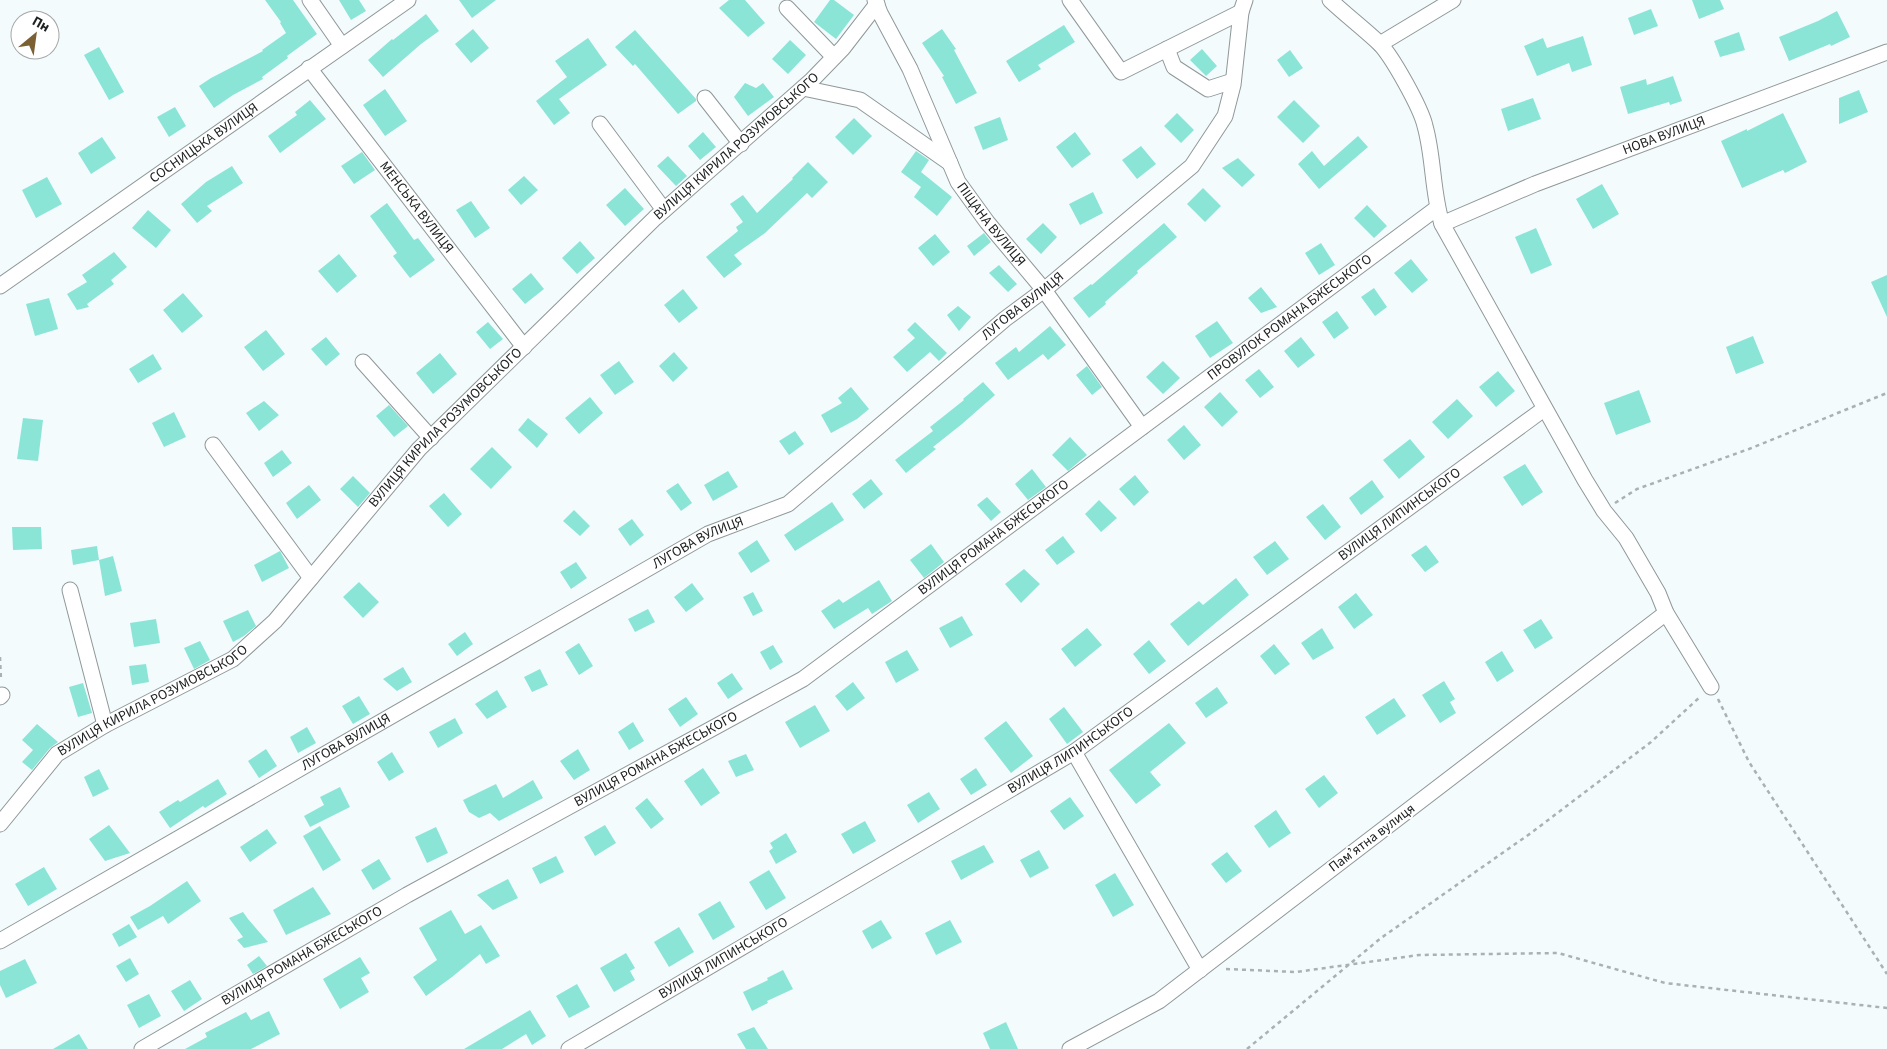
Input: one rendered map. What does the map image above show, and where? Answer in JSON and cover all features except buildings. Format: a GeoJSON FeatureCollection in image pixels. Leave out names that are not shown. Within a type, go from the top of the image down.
{"type":"FeatureCollection","features":[{"type":"Feature","properties":{"kind":"street"},"geometry":{"type":"LineString","coordinates":[[310,0],[342,46]]}},
{"type":"Feature","properties":{"kind":"street","name":"СОСНИЦЬКА ВУЛИЦЯ"},"geometry":{"type":"LineString","coordinates":[[0,286],[408,0]]}},
{"type":"Feature","properties":{"kind":"street"},"geometry":{"type":"LineString","coordinates":[[1070,0],[1121,72],[1167,49],[1243,6]]}},
{"type":"Feature","properties":{"kind":"street"},"geometry":{"type":"LineString","coordinates":[[1330,0],[1380,44],[1407,86],[1425,124],[1434,171],[1437,208],[1442,224],[1544,409],[1604,510],[1626,538],[1658,593],[1666,613],[1712,687]]}},
{"type":"Feature","properties":{"kind":"street"},"geometry":{"type":"LineString","coordinates":[[1380,44],[1452,0]]}},
{"type":"Feature","properties":{"kind":"street","name":"ВУЛИЦЯ КИРИЛА РОЗУМОВСЬКОГО"},"geometry":{"type":"LineString","coordinates":[[0,824],[57,754],[105,725],[232,659],[275,622],[419,449],[664,210],[742,144],[803,88],[834,57],[876,2]]}},
{"type":"Feature","properties":{"kind":"street","name":"ПІЩАНА ВУЛИЦЯ"},"geometry":{"type":"LineString","coordinates":[[876,2],[910,69],[958,182],[987,222],[1044,290],[1142,427]]}},
{"type":"Feature","properties":{"kind":"street","name":"ЛУГОВА ВУЛИЦЯ"},"geometry":{"type":"LineString","coordinates":[[0,941],[708,534],[788,504],[1005,319],[1044,290],[1192,166],[1225,116],[1233,81],[1243,6]]}},
{"type":"Feature","properties":{"kind":"street"},"geometry":{"type":"LineString","coordinates":[[787,8],[834,57]]}},
{"type":"Feature","properties":{"kind":"street"},"geometry":{"type":"LineString","coordinates":[[1167,49],[1174,66],[1208,89],[1233,81]]}},
{"type":"Feature","properties":{"kind":"street","name":"НОВА ВУЛИЦЯ"},"geometry":{"type":"LineString","coordinates":[[1442,224],[1535,184],[1887,52]]}},
{"type":"Feature","properties":{"kind":"street","name":"МЕНСЬКА ВУЛИЦЯ"},"geometry":{"type":"LineString","coordinates":[[309,68],[524,347]]}},
{"type":"Feature","properties":{"kind":"street"},"geometry":{"type":"LineString","coordinates":[[803,88],[860,100],[950,163]]}},
{"type":"Feature","properties":{"kind":"street"},"geometry":{"type":"LineString","coordinates":[[705,98],[742,144]]}},
{"type":"Feature","properties":{"kind":"street"},"geometry":{"type":"LineString","coordinates":[[600,124],[664,210]]}},
{"type":"Feature","properties":{"kind":"street","name":"ПРОВУЛОК РОМАНА БЖЕСЬКОГО"},"geometry":{"type":"LineString","coordinates":[[1142,427],[1437,208]]}},
{"type":"Feature","properties":{"kind":"street"},"geometry":{"type":"LineString","coordinates":[[363,362],[431,438]]}},
{"type":"Feature","properties":{"kind":"street","name":"ВУЛИЦЯ ЛИПИНСЬКОГО"},"geometry":{"type":"LineString","coordinates":[[569,1049],[1074,752],[1544,409]]}},
{"type":"Feature","properties":{"kind":"street","name":"ВУЛИЦЯ РОМАНА БЖЕСЬКОГО"},"geometry":{"type":"LineString","coordinates":[[142,1049],[408,895],[803,679],[1142,427]]}},
{"type":"Feature","properties":{"kind":"street"},"geometry":{"type":"LineString","coordinates":[[213,445],[311,578]]}},
{"type":"Feature","properties":{"kind":"street"},"geometry":{"type":"LineString","coordinates":[[70,590],[105,725]]}},
{"type":"Feature","properties":{"kind":"street","name":"Памʼятна вулиця"},"geometry":{"type":"LineString","coordinates":[[1070,1049],[1159,1001],[1666,613]]}},
{"type":"Feature","properties":{"kind":"street"},"geometry":{"type":"LineString","coordinates":[[1074,752],[1201,969]]}},
{"type":"Feature","properties":{"kind":"path"},"geometry":{"type":"LineString","coordinates":[[1604,510],[1637,489],[1749,449],[1887,393]]}},
{"type":"Feature","properties":{"kind":"path"},"geometry":{"type":"LineString","coordinates":[[0,657],[1,696]]}},
{"type":"Feature","properties":{"kind":"path"},"geometry":{"type":"LineString","coordinates":[[1247,1049],[1381,938],[1532,833],[1651,742],[1712,687],[1749,762],[1887,974]]}},
{"type":"Feature","properties":{"kind":"path"},"geometry":{"type":"LineString","coordinates":[[1201,969],[1296,972],[1419,955],[1558,953],[1664,983],[1887,1008]]}}]}
